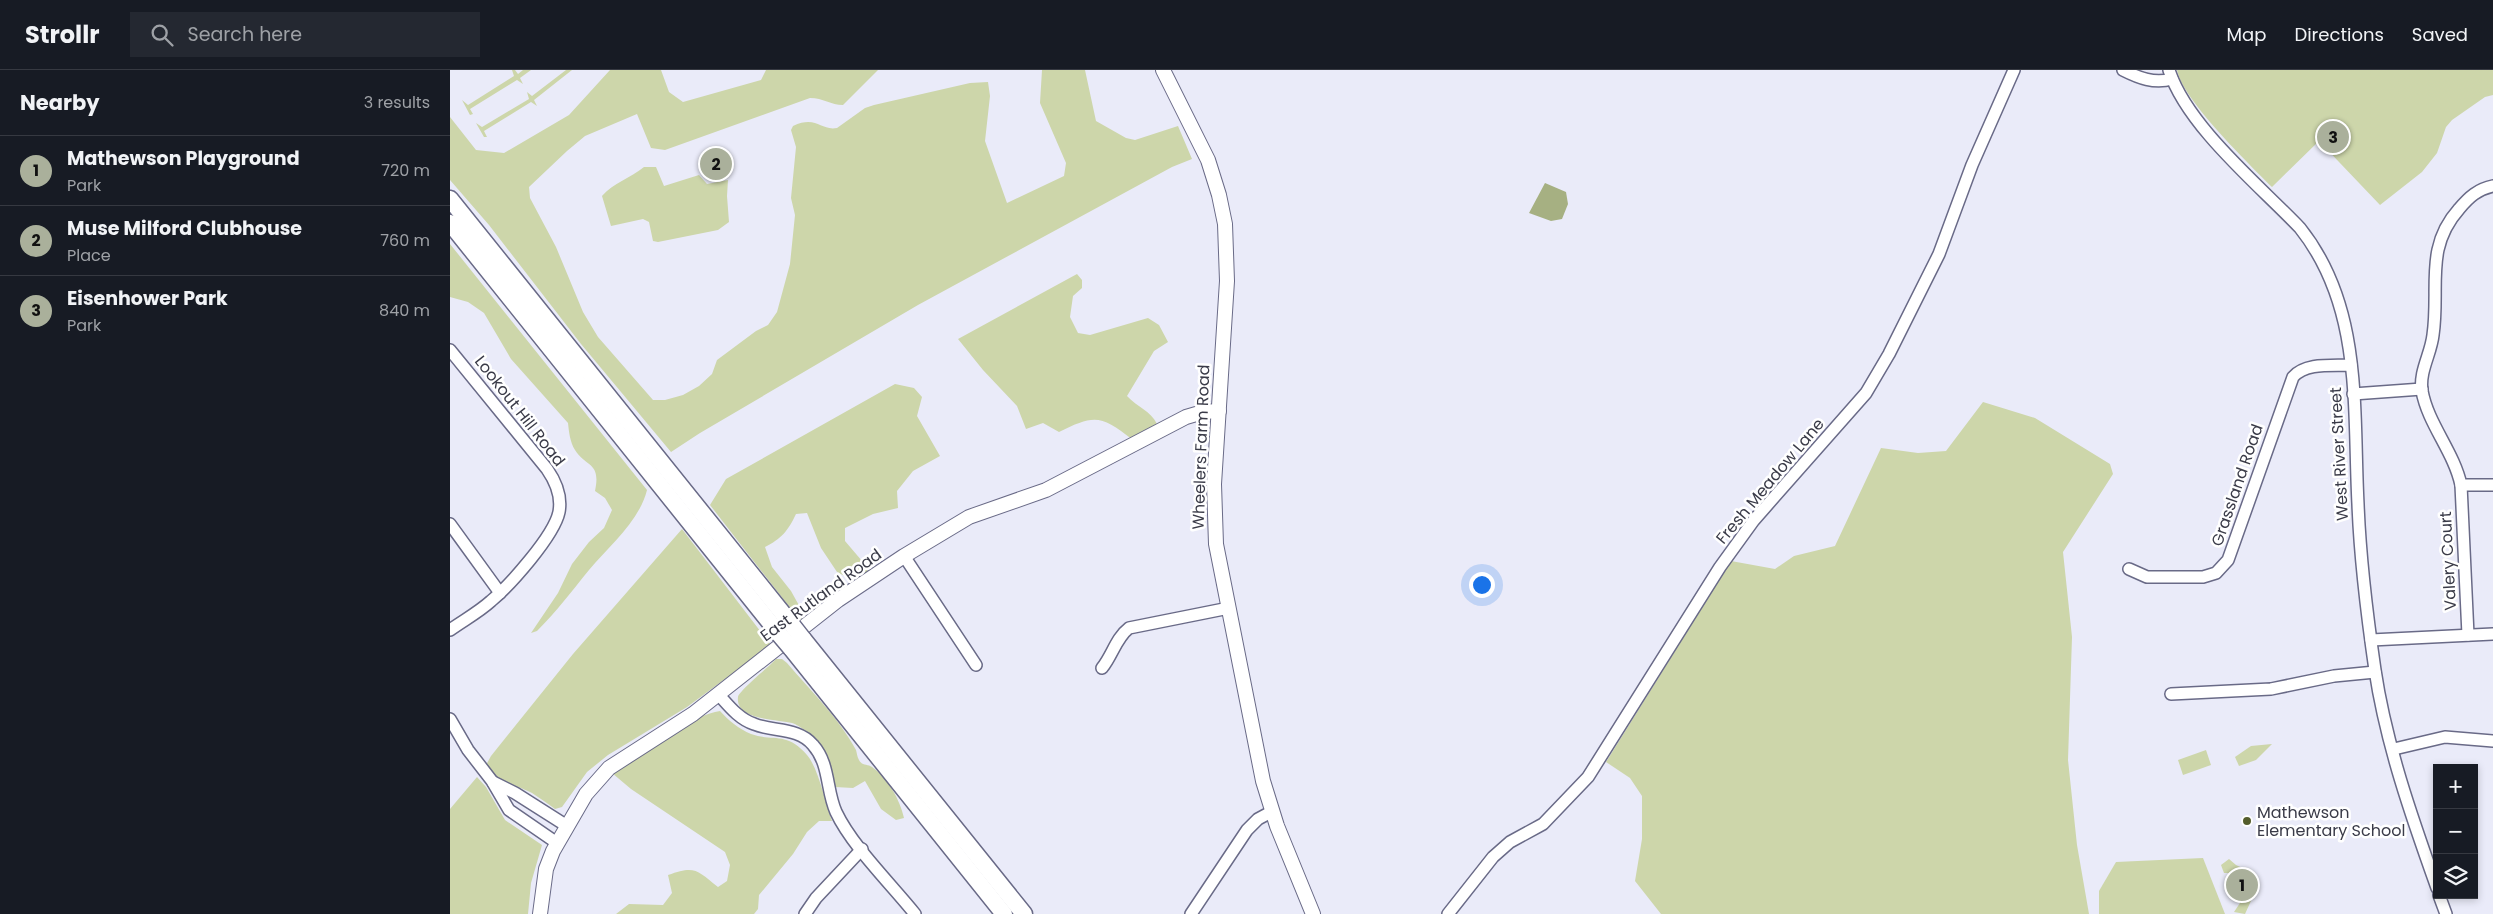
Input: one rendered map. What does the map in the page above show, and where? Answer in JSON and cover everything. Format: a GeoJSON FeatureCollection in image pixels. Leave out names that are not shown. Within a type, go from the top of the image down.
{"type":"FeatureCollection","features":[{"type":"Feature","properties":{"kind":"highway"},"geometry":{"type":"LineString","coordinates":[[450,199],[786,630]]}},
{"type":"Feature","properties":{"kind":"highway"},"geometry":{"type":"LineString","coordinates":[[450,223],[786,630],[1024,914]]}},
{"type":"Feature","properties":{"kind":"highway"},"geometry":{"type":"LineString","coordinates":[[797,643],[1004,914]]}},
{"type":"Feature","properties":{"kind":"main road","name":"Wheelers Farm Road"},"geometry":{"type":"LineString","coordinates":[[1163,70],[1208,160],[1225,224],[1228,281],[1214,519],[1229,608],[1260,767],[1271,812],[1313,914]]}},
{"type":"Feature","properties":{"kind":"main road","name":"East Rutland Road"},"geometry":{"type":"LineString","coordinates":[[540,914],[546,869],[557,843],[592,786],[609,768],[680,723],[719,695],[830,606],[904,556],[969,518],[1046,490],[1175,422],[1203,412],[1219,412]]}},
{"type":"Feature","properties":{"kind":"street","name":"Fresh Meadow Lane"},"geometry":{"type":"LineString","coordinates":[[1448,914],[1475,876],[1501,849],[1543,824],[1588,777],[1729,553],[1754,520],[1866,393],[1889,354],[1939,254],[1972,165],[2014,70]]}},
{"type":"Feature","properties":{"kind":"street"},"geometry":{"type":"LineString","coordinates":[[2123,70],[2144,79],[2162,82],[2171,75]]}},
{"type":"Feature","properties":{"kind":"street","name":"West River Street"},"geometry":{"type":"LineString","coordinates":[[2171,75],[2191,112],[2213,139],[2300,228],[2321,257],[2340,300],[2348,336],[2351,365],[2359,531],[2375,672],[2394,749],[2433,875]]}},
{"type":"Feature","properties":{"kind":"street"},"geometry":{"type":"LineString","coordinates":[[2353,394],[2422,389],[2422,373],[2433,336],[2438,242],[2449,220],[2468,199],[2477,192],[2493,186]]}},
{"type":"Feature","properties":{"kind":"street","name":"Lookout Hill Road"},"geometry":{"type":"LineString","coordinates":[[450,350],[547,469],[559,494],[559,511],[553,527],[500,593],[485,606],[450,630]]}},
{"type":"Feature","properties":{"kind":"street","name":"Grassland Road"},"geometry":{"type":"LineString","coordinates":[[2129,569],[2146,577],[2203,577],[2220,571],[2228,560],[2293,377],[2298,372],[2309,368],[2351,365]]}},
{"type":"Feature","properties":{"kind":"street","name":"Valery Court"},"geometry":{"type":"LineString","coordinates":[[2422,389],[2429,411],[2458,470],[2461,485],[2468,635]]}},
{"type":"Feature","properties":{"kind":"street"},"geometry":{"type":"LineString","coordinates":[[2461,485],[2493,485]]}},
{"type":"Feature","properties":{"kind":"street"},"geometry":{"type":"LineString","coordinates":[[450,524],[500,593]]}},
{"type":"Feature","properties":{"kind":"street"},"geometry":{"type":"LineString","coordinates":[[904,556],[976,665]]}},
{"type":"Feature","properties":{"kind":"street"},"geometry":{"type":"LineString","coordinates":[[1102,668],[1113,652],[1120,636],[1128,628],[1229,608]]}},
{"type":"Feature","properties":{"kind":"street"},"geometry":{"type":"LineString","coordinates":[[2371,640],[2493,634]]}},
{"type":"Feature","properties":{"kind":"street"},"geometry":{"type":"LineString","coordinates":[[2171,694],[2271,689],[2334,676],[2375,672]]}},
{"type":"Feature","properties":{"kind":"street"},"geometry":{"type":"LineString","coordinates":[[719,695],[736,713],[753,724],[793,732],[812,743],[823,760],[836,812],[862,849],[915,914]]}},
{"type":"Feature","properties":{"kind":"street"},"geometry":{"type":"LineString","coordinates":[[450,718],[471,755],[492,782],[509,810],[524,823],[557,843]]}},
{"type":"Feature","properties":{"kind":"street"},"geometry":{"type":"LineString","coordinates":[[2394,749],[2445,737],[2493,741]]}},
{"type":"Feature","properties":{"kind":"street"},"geometry":{"type":"LineString","coordinates":[[492,782],[515,793],[567,826]]}},
{"type":"Feature","properties":{"kind":"street"},"geometry":{"type":"LineString","coordinates":[[1191,914],[1247,830],[1258,819],[1271,812]]}},
{"type":"Feature","properties":{"kind":"street"},"geometry":{"type":"LineString","coordinates":[[805,914],[816,898],[862,849]]}},
{"type":"Feature","properties":{"kind":"street"},"geometry":{"type":"LineString","coordinates":[[2440,899],[2446,914]]}},
{"type":"Feature","properties":{"kind":"shaded area"},"geometry":{"type":"Polygon","coordinates":[[[512,70],[515,70],[518,74],[523,70],[531,70],[520,78],[523,84],[517,80],[470,109],[473,114],[470,115],[462,100],[468,105],[514,76],[512,70]]]}},
{"type":"Feature","properties":{"kind":"shaded area"},"geometry":{"type":"Polygon","coordinates":[[[566,70],[572,70],[534,100],[537,106],[531,102],[484,131],[487,137],[484,137],[476,123],[482,127],[529,99],[527,92],[532,96],[566,70]]]}},
{"type":"Feature","properties":{"kind":"shaded area"},"geometry":{"type":"Polygon","coordinates":[[[610,70],[661,70],[669,92],[683,102],[761,80],[766,70],[878,70],[843,105],[810,98],[665,150],[651,148],[637,114],[585,136],[529,187],[530,198],[556,247],[583,312],[598,337],[653,400],[665,400],[683,395],[699,386],[712,374],[717,360],[756,331],[768,325],[777,312],[790,264],[795,215],[791,198],[796,147],[791,130],[793,126],[808,122],[837,128],[865,108],[874,105],[970,83],[988,82],[990,96],[985,141],[1007,203],[1064,176],[1066,163],[1040,103],[1042,70],[1085,70],[1096,121],[1126,138],[1135,140],[1178,126],[1192,159],[1172,167],[918,305],[671,452],[581,344],[489,225],[450,180],[450,117],[476,150],[504,153],[569,115],[610,70]]]}},
{"type":"Feature","properties":{"kind":"shaded area"},"geometry":{"type":"Polygon","coordinates":[[[2177,70],[2493,70],[2493,95],[2485,97],[2452,120],[2446,127],[2437,153],[2422,172],[2380,205],[2319,141],[2272,187],[2233,148],[2203,114],[2182,82],[2177,70]]]}},
{"type":"Feature","properties":{"kind":"shaded area"},"geometry":{"type":"Polygon","coordinates":[[[644,167],[656,167],[664,186],[699,175],[707,184],[728,180],[729,222],[718,230],[658,242],[653,241],[649,222],[643,219],[611,226],[602,196],[606,191],[644,167]]]}},
{"type":"Feature","properties":{"kind":"shaded area"},"geometry":{"type":"Polygon","coordinates":[[[1545,183],[1566,192],[1568,204],[1562,219],[1551,221],[1529,213],[1545,183]]]}},
{"type":"Feature","properties":{"kind":"shaded area"},"geometry":{"type":"Polygon","coordinates":[[[450,244],[647,490],[637,513],[622,533],[551,616],[537,631],[531,633],[558,593],[572,564],[589,542],[604,528],[612,510],[605,498],[595,491],[596,475],[592,466],[575,450],[568,423],[511,359],[484,313],[468,302],[450,297],[450,244]]]}},
{"type":"Feature","properties":{"kind":"shaded area"},"geometry":{"type":"Polygon","coordinates":[[[1077,274],[1082,280],[1082,288],[1073,296],[1070,317],[1078,333],[1090,335],[1148,318],[1159,325],[1168,342],[1154,351],[1127,396],[1148,412],[1157,424],[1133,440],[1113,426],[1098,420],[1081,422],[1059,432],[1043,423],[1026,429],[1017,406],[983,370],[958,339],[1077,274]]]}},
{"type":"Feature","properties":{"kind":"shaded area"},"geometry":{"type":"Polygon","coordinates":[[[895,384],[914,388],[922,397],[917,416],[940,456],[913,471],[897,491],[898,508],[873,514],[845,528],[845,541],[868,568],[867,574],[856,582],[837,572],[821,548],[807,513],[796,514],[784,534],[765,547],[772,567],[791,591],[806,618],[801,622],[710,505],[726,479],[895,384]]]}},
{"type":"Feature","properties":{"kind":"shaded area"},"geometry":{"type":"Polygon","coordinates":[[[1983,402],[2035,418],[2110,464],[2113,474],[2063,552],[2072,637],[2068,760],[2077,845],[2089,914],[1661,914],[1635,881],[1642,839],[1642,796],[1630,778],[1606,762],[1731,561],[1775,569],[1794,556],[1835,546],[1881,448],[1918,453],[1946,451],[1983,402]]]}},
{"type":"Feature","properties":{"kind":"shaded area"},"geometry":{"type":"Polygon","coordinates":[[[682,529],[771,645],[687,707],[608,755],[587,772],[562,807],[555,809],[532,793],[507,784],[498,778],[486,765],[491,756],[573,654],[682,529]]]}},
{"type":"Feature","properties":{"kind":"shaded area"},"geometry":{"type":"Polygon","coordinates":[[[776,659],[782,659],[787,663],[833,716],[849,738],[860,762],[872,767],[888,783],[900,804],[904,818],[896,820],[881,809],[865,781],[853,788],[835,787],[829,763],[822,749],[812,737],[797,725],[759,718],[743,711],[739,705],[738,697],[776,659]]]}},
{"type":"Feature","properties":{"kind":"shaded area"},"geometry":{"type":"Polygon","coordinates":[[[720,711],[742,730],[759,736],[780,738],[800,748],[807,755],[815,769],[832,821],[819,821],[807,832],[793,854],[759,895],[758,909],[754,914],[616,914],[629,904],[663,905],[672,893],[668,875],[677,872],[684,870],[695,871],[718,887],[727,881],[730,865],[725,852],[631,789],[612,773],[680,728],[708,714],[720,711]]]}},
{"type":"Feature","properties":{"kind":"shaded area"},"geometry":{"type":"Polygon","coordinates":[[[2272,744],[2256,760],[2239,766],[2235,757],[2251,746],[2272,744]]]}},
{"type":"Feature","properties":{"kind":"shaded area"},"geometry":{"type":"Polygon","coordinates":[[[2206,750],[2211,765],[2183,775],[2178,760],[2206,750]]]}},
{"type":"Feature","properties":{"kind":"shaded area"},"geometry":{"type":"Polygon","coordinates":[[[477,777],[486,787],[505,820],[542,845],[531,883],[528,914],[450,914],[450,809],[477,777]]]}},
{"type":"Feature","properties":{"kind":"shaded area"},"geometry":{"type":"Polygon","coordinates":[[[2203,858],[2225,914],[2099,914],[2099,891],[2116,862],[2203,858]]]}},
{"type":"Feature","properties":{"kind":"shaded area"},"geometry":{"type":"Polygon","coordinates":[[[2229,859],[2236,865],[2251,872],[2255,892],[2245,914],[2234,912],[2240,903],[2237,896],[2233,894],[2232,873],[2224,873],[2221,865],[2229,859]]]}},
{"type":"Feature","properties":{"kind":"place","name":"Eisenhower Park"},"geometry":{"type":"Point","coordinates":[2333,137]}},
{"type":"Feature","properties":{"kind":"place","name":"Muse Milford Clubhouse"},"geometry":{"type":"Point","coordinates":[716,164]}},
{"type":"Feature","properties":{"kind":"place","name":"Mathewson Elementary School"},"geometry":{"type":"Point","coordinates":[2247,821]}},
{"type":"Feature","properties":{"kind":"place","name":"Mathewson Playground"},"geometry":{"type":"Point","coordinates":[2242,885]}}]}
